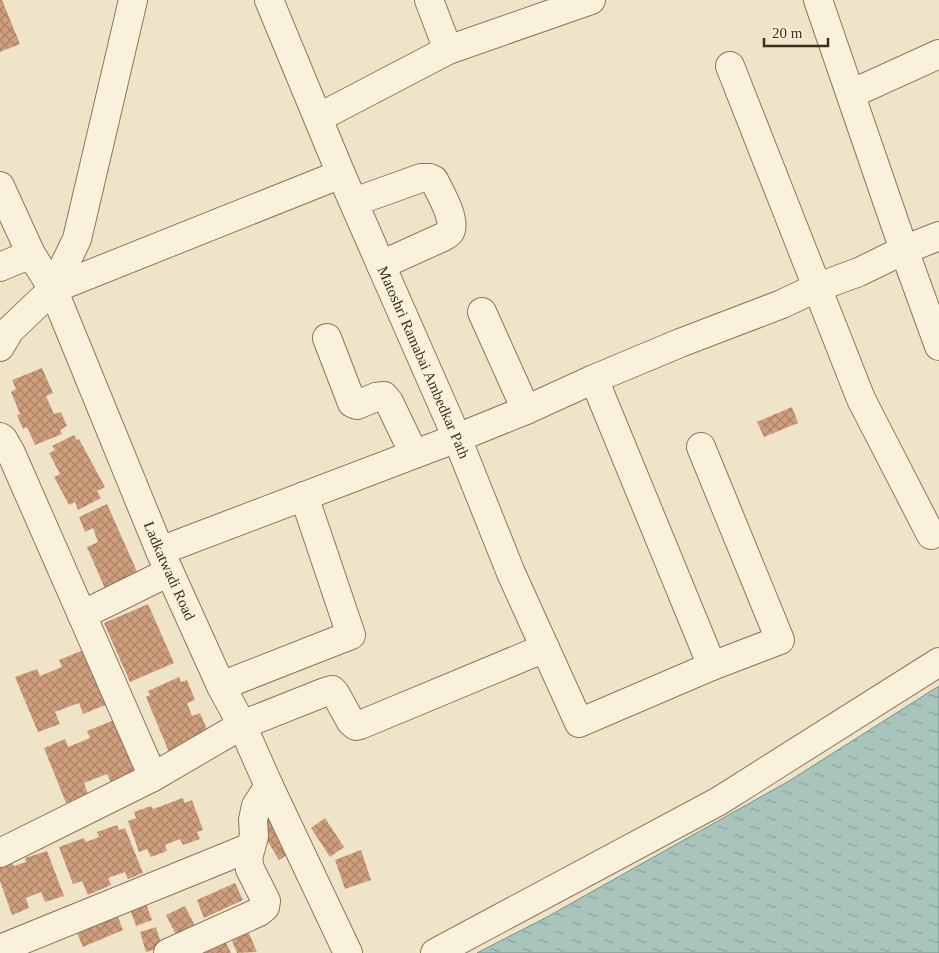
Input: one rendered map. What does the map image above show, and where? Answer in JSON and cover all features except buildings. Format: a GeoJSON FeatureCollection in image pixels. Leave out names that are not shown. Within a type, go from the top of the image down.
{"type":"FeatureCollection","features":[{"type":"Feature","properties":{"kind":"street"},"geometry":{"type":"LineString","coordinates":[[0,347],[10,330],[53,289],[78,239],[133,0]]}},
{"type":"Feature","properties":{"kind":"street","name":"Matoshri Ramabai Ambedkar Path"},"geometry":{"type":"LineString","coordinates":[[269,0],[354,202],[457,438],[511,573],[579,723],[712,666]]}},
{"type":"Feature","properties":{"kind":"street"},"geometry":{"type":"LineString","coordinates":[[429,0],[448,50]]}},
{"type":"Feature","properties":{"kind":"street"},"geometry":{"type":"LineString","coordinates":[[318,118],[448,50],[591,0]]}},
{"type":"Feature","properties":{"kind":"street"},"geometry":{"type":"LineString","coordinates":[[818,0],[939,346]]}},
{"type":"Feature","properties":{"kind":"street"},"geometry":{"type":"LineString","coordinates":[[851,94],[939,54]]}},
{"type":"Feature","properties":{"kind":"street"},"geometry":{"type":"LineString","coordinates":[[730,66],[861,399],[931,535]]}},
{"type":"Feature","properties":{"kind":"street"},"geometry":{"type":"LineString","coordinates":[[53,289],[342,174]]}},
{"type":"Feature","properties":{"kind":"street"},"geometry":{"type":"LineString","coordinates":[[354,202],[421,178],[430,178],[434,180],[451,215],[452,227],[444,237],[381,264]]}},
{"type":"Feature","properties":{"kind":"street","name":"Ladkatwadi Road"},"geometry":{"type":"LineString","coordinates":[[0,186],[31,254],[53,289],[165,562],[221,686],[242,725],[348,953]]}},
{"type":"Feature","properties":{"kind":"street"},"geometry":{"type":"LineString","coordinates":[[82,614],[165,562],[304,496],[526,410],[594,379],[680,343],[782,304],[939,236]]}},
{"type":"Feature","properties":{"kind":"street"},"geometry":{"type":"LineString","coordinates":[[0,267],[31,254]]}},
{"type":"Feature","properties":{"kind":"street"},"geometry":{"type":"LineString","coordinates":[[482,312],[526,410]]}},
{"type":"Feature","properties":{"kind":"street"},"geometry":{"type":"LineString","coordinates":[[327,338],[352,403],[357,405],[384,396],[389,402],[414,454]]}},
{"type":"Feature","properties":{"kind":"street"},"geometry":{"type":"LineString","coordinates":[[594,379],[712,666],[780,640],[701,447]]}},
{"type":"Feature","properties":{"kind":"street"},"geometry":{"type":"LineString","coordinates":[[0,437],[3,438],[11,453],[153,777]]}},
{"type":"Feature","properties":{"kind":"street"},"geometry":{"type":"LineString","coordinates":[[221,686],[351,635],[304,496]]}},
{"type":"Feature","properties":{"kind":"street"},"geometry":{"type":"LineString","coordinates":[[0,853],[153,777],[242,725],[325,692],[332,690],[336,693],[351,722],[356,726],[545,648]]}},
{"type":"Feature","properties":{"kind":"street"},"geometry":{"type":"LineString","coordinates":[[435,953],[719,801],[939,662]]}},
{"type":"Feature","properties":{"kind":"street"},"geometry":{"type":"LineString","coordinates":[[168,953],[259,912],[265,907],[266,901],[250,869],[248,858],[254,836],[253,820],[256,806],[269,786]]}},
{"type":"Feature","properties":{"kind":"street"},"geometry":{"type":"LineString","coordinates":[[0,949],[251,847]]}},
{"type":"Feature","properties":{"kind":"water"},"geometry":{"type":"Polygon","coordinates":[[[939,686],[939,953],[477,953],[547,917],[789,781],[939,686]]]}}]}
